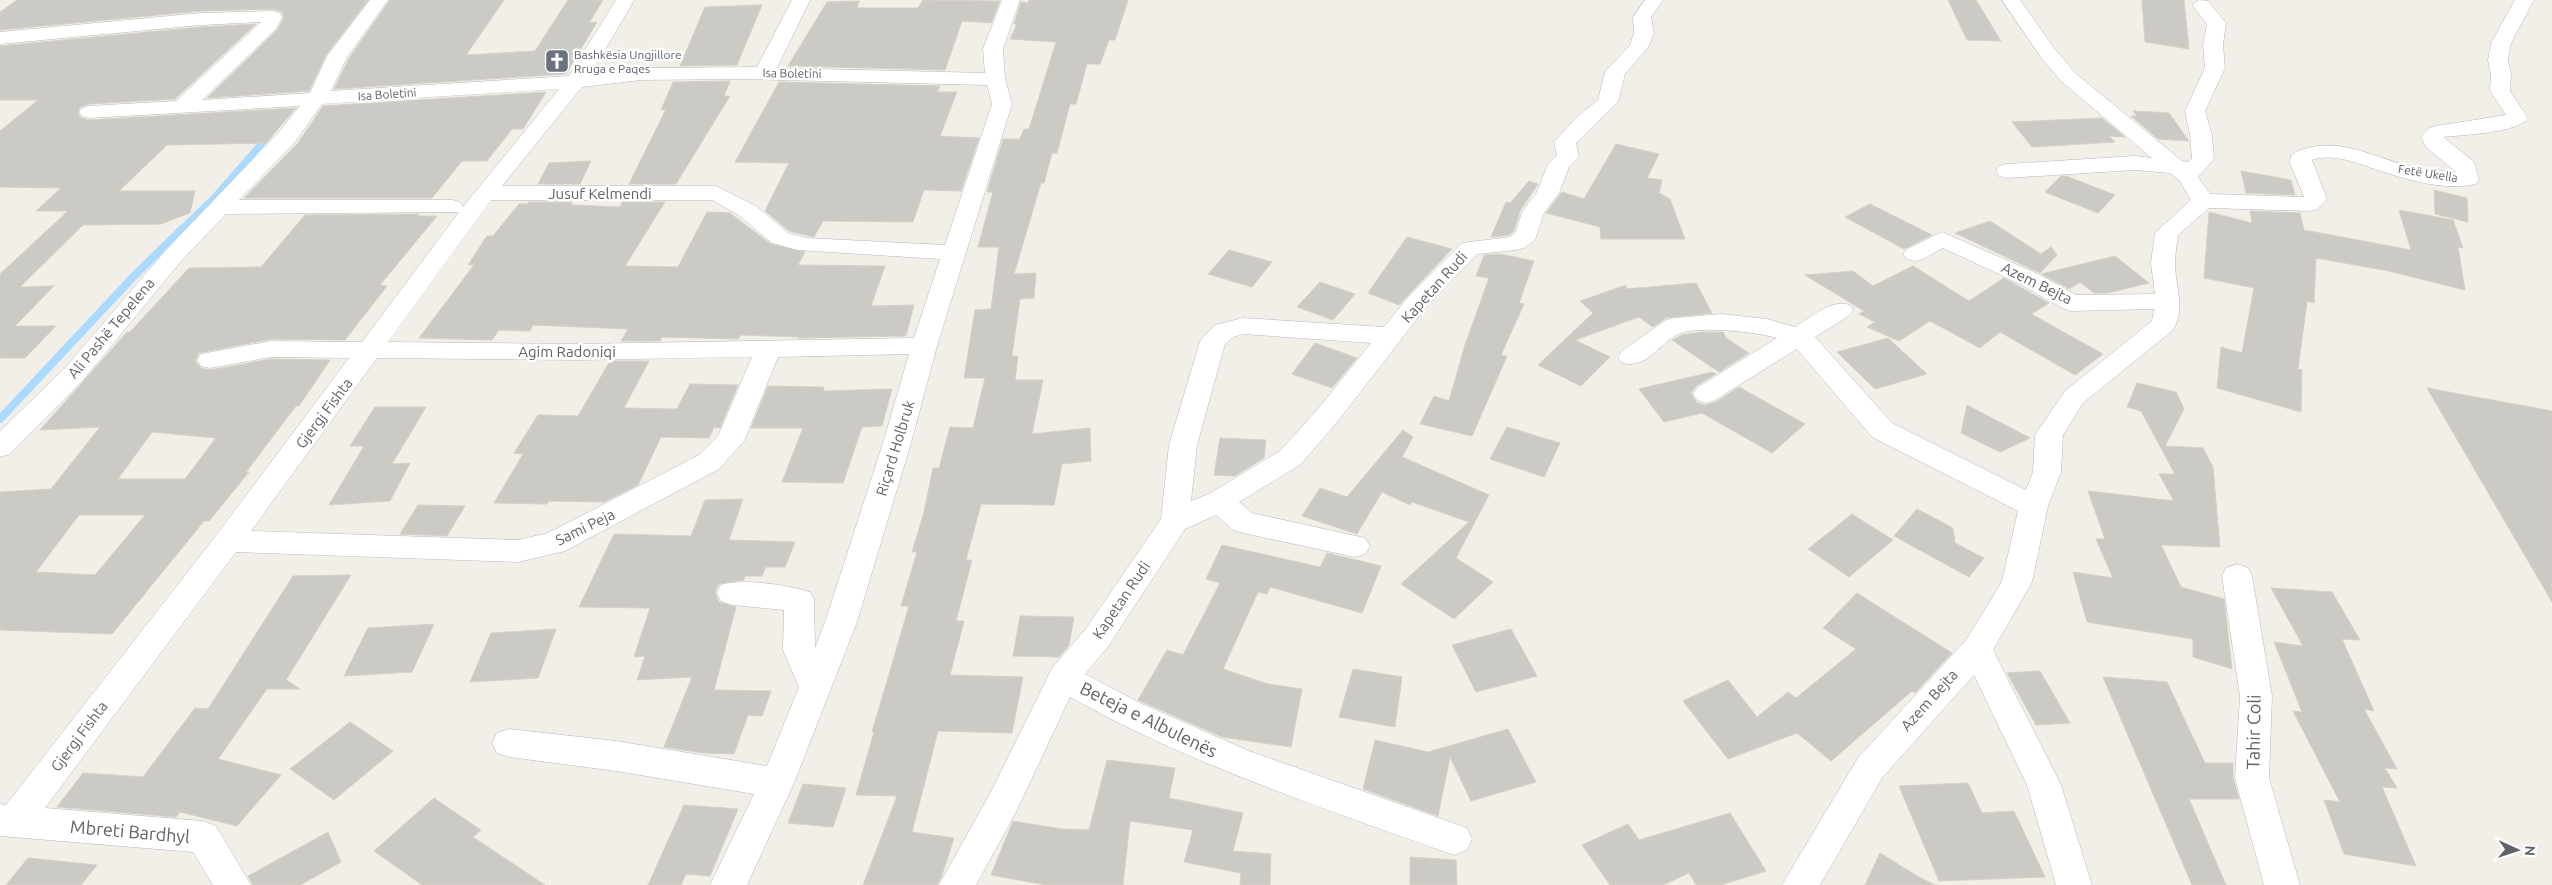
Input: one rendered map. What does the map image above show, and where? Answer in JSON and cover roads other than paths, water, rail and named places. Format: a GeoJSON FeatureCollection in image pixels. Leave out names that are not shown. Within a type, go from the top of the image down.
{"type":"FeatureCollection","features":[{"type":"Feature","properties":{"kind":"street","name":"Ali Pashë Tepelena"},"geometry":{"type":"LineString","coordinates":[[0,447],[74,374],[125,311],[218,207],[286,138],[324,89],[337,56],[379,0]]}},
{"type":"Feature","properties":{"kind":"street","name":"Gjergj Fishta"},"geometry":{"type":"LineString","coordinates":[[7,820],[228,541],[485,193],[576,82],[624,0]]}},
{"type":"Feature","properties":{"kind":"street"},"geometry":{"type":"LineString","coordinates":[[766,72],[801,0]]}},
{"type":"Feature","properties":{"kind":"street","name":"Riçard Holbruk"},"geometry":{"type":"LineString","coordinates":[[728,885],[777,783],[844,613],[898,442],[924,346],[1002,104],[995,79],[993,49],[1012,0]]}},
{"type":"Feature","properties":{"kind":"street","name":"Kapetan Rudi"},"geometry":{"type":"LineString","coordinates":[[1175,521],[1219,501],[1290,458],[1418,301],[1470,248],[1516,243],[1527,235],[1533,212],[1548,193],[1559,164],[1568,157],[1565,142],[1583,122],[1608,102],[1615,72],[1639,46],[1644,33],[1642,17],[1654,0]]}},
{"type":"Feature","properties":{"kind":"street"},"geometry":{"type":"LineString","coordinates":[[2011,0],[2047,52],[2068,77],[2185,170],[2203,201]]}},
{"type":"Feature","properties":{"kind":"street","name":"Fetë Ukella"},"geometry":{"type":"LineString","coordinates":[[2203,201],[2310,204],[2316,199],[2301,164],[2301,157],[2322,152],[2343,152],[2410,172],[2454,179],[2468,178],[2466,168],[2434,142],[2432,136],[2436,132],[2508,122],[2518,118],[2500,91],[2501,75],[2498,60],[2501,43],[2521,4],[2525,0]]}},
{"type":"Feature","properties":{"kind":"street"},"geometry":{"type":"LineString","coordinates":[[2007,171],[2135,163],[2185,170],[2203,159],[2201,136],[2195,111],[2215,68],[2214,45],[2217,23],[2201,4]]}},
{"type":"Feature","properties":{"kind":"street"},"geometry":{"type":"LineString","coordinates":[[0,38],[201,19],[273,17],[268,25],[182,107]]}},
{"type":"Feature","properties":{"kind":"street","name":"Isa Boletini"},"geometry":{"type":"LineString","coordinates":[[89,112],[576,82],[641,74],[766,72],[995,79]]}},
{"type":"Feature","properties":{"kind":"street","name":"Jusuf Kelmendi"},"geometry":{"type":"LineString","coordinates":[[485,193],[716,193],[748,211],[780,238],[805,245],[955,253]]}},
{"type":"Feature","properties":{"kind":"street","name":"Azem Bejta"},"geometry":{"type":"LineString","coordinates":[[1800,885],[1870,768],[1977,649],[2017,582],[2034,506],[2047,472],[2049,435],[2074,397],[2164,324],[2168,301],[2163,263],[2167,233],[2203,201]]}},
{"type":"Feature","properties":{"kind":"street"},"geometry":{"type":"LineString","coordinates":[[218,207],[452,207]]}},
{"type":"Feature","properties":{"kind":"street","name":"Azem Bejta"},"geometry":{"type":"LineString","coordinates":[[1915,254],[1942,240],[2027,278],[2071,303],[2168,301]]}},
{"type":"Feature","properties":{"kind":"street"},"geometry":{"type":"LineString","coordinates":[[1706,394],[1801,337],[1841,310]]}},
{"type":"Feature","properties":{"kind":"street"},"geometry":{"type":"LineString","coordinates":[[1631,357],[1675,326],[1721,322],[1767,327],[1801,337],[1882,430],[2034,506]]}},
{"type":"Feature","properties":{"kind":"street","name":"Kapetan Rudi"},"geometry":{"type":"LineString","coordinates":[[1063,677],[1096,639],[1175,521],[1183,445],[1213,341],[1224,331],[1243,326],[1391,336]]}},
{"type":"Feature","properties":{"kind":"street","name":"Agim Radoniqi"},"geometry":{"type":"LineString","coordinates":[[210,360],[271,349],[578,352],[769,347],[924,346]]}},
{"type":"Feature","properties":{"kind":"street","name":"Sami Peja"},"geometry":{"type":"LineString","coordinates":[[228,541],[518,551],[554,543],[709,462],[730,441],[769,347]]}},
{"type":"Feature","properties":{"kind":"street"},"geometry":{"type":"LineString","coordinates":[[1219,501],[1243,522],[1355,546]]}},
{"type":"Feature","properties":{"kind":"street","name":"Tahir Coli"},"geometry":{"type":"LineString","coordinates":[[2237,576],[2256,696],[2252,778],[2282,885]]}},
{"type":"Feature","properties":{"kind":"street"},"geometry":{"type":"LineString","coordinates":[[732,593],[799,600],[800,650],[815,687]]}},
{"type":"Feature","properties":{"kind":"street"},"geometry":{"type":"LineString","coordinates":[[1977,649],[2044,785],[2074,885]]}},
{"type":"Feature","properties":{"kind":"street","name":"Beteja e Albulenës"},"geometry":{"type":"LineString","coordinates":[[957,885],[1004,802],[1063,677],[1130,714],[1238,762],[1454,839]]}},
{"type":"Feature","properties":{"kind":"street"},"geometry":{"type":"LineString","coordinates":[[509,743],[616,756],[777,783]]}},
{"type":"Feature","properties":{"kind":"street","name":"Mbreti Bardhyl"},"geometry":{"type":"LineString","coordinates":[[7,820],[203,837],[234,885]]}},
{"type":"Feature","properties":{"kind":"waterway"},"geometry":{"type":"LineString","coordinates":[[180,231],[214,198],[270,134]]}},
{"type":"Feature","properties":{"kind":"waterway"},"geometry":{"type":"LineString","coordinates":[[0,419],[134,276],[181,230]]}},
{"type":"Feature","properties":{"kind":"place","name":"Bashkësia Ungjillore Rruga e Paqes"},"geometry":{"type":"Point","coordinates":[557,61]}}]}
